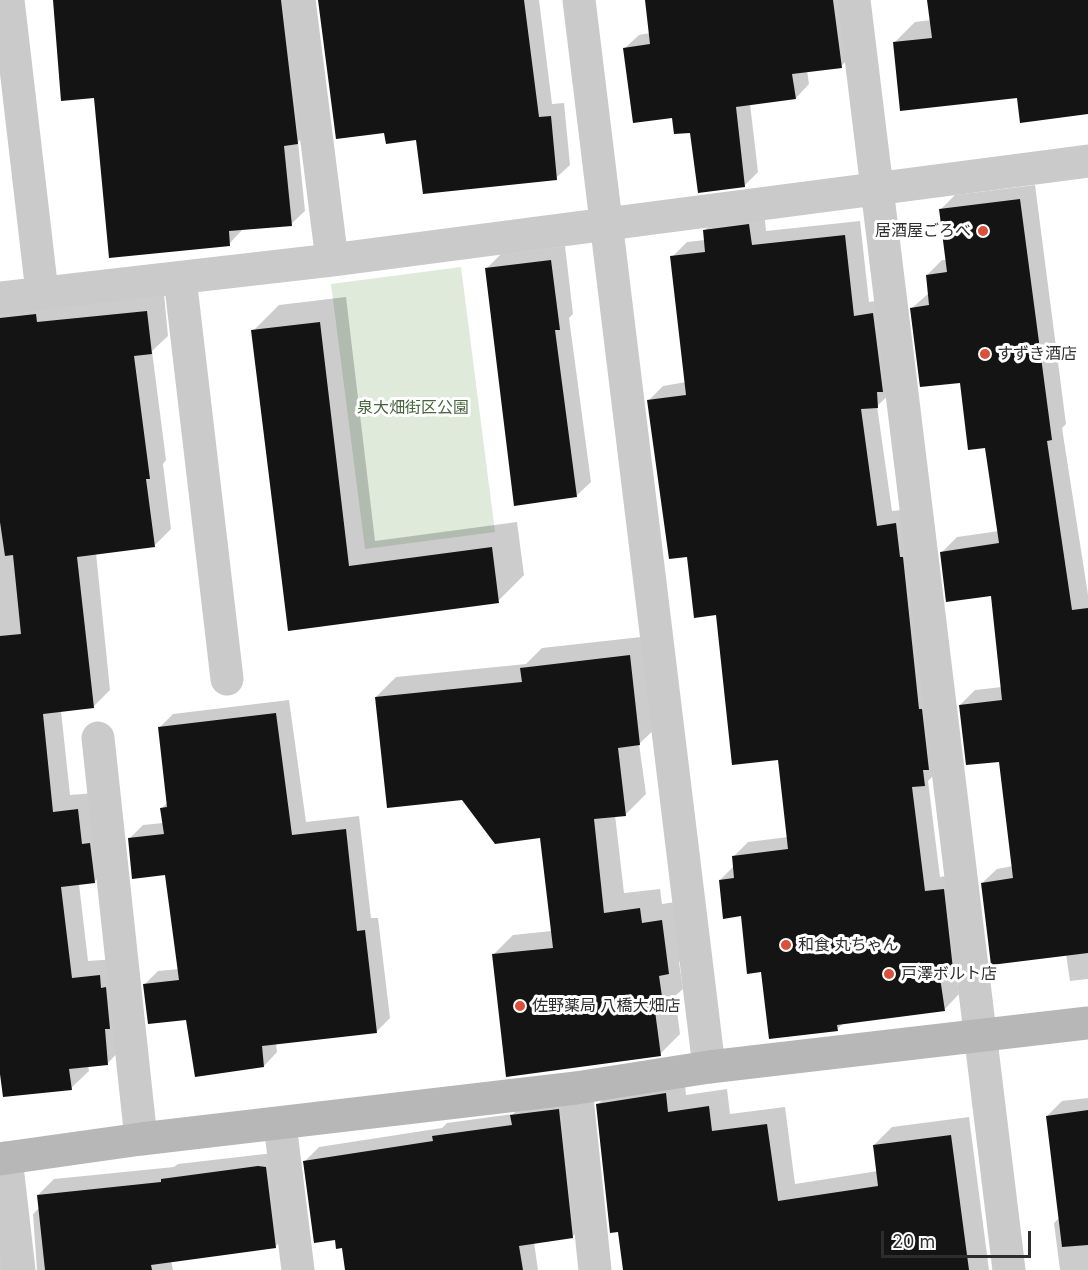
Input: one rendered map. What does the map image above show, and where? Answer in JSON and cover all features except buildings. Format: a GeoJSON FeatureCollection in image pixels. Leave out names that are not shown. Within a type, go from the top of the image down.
{"type":"FeatureCollection","features":[{"type":"Feature","properties":{"kind":"street"},"geometry":{"type":"LineString","coordinates":[[8,0],[42,292]]}},
{"type":"Feature","properties":{"kind":"street"},"geometry":{"type":"LineString","coordinates":[[299,0],[332,260]]}},
{"type":"Feature","properties":{"kind":"street"},"geometry":{"type":"LineString","coordinates":[[579,0],[709,1067]]}},
{"type":"Feature","properties":{"kind":"street"},"geometry":{"type":"LineString","coordinates":[[854,0],[879,189],[1009,1270]]}},
{"type":"Feature","properties":{"kind":"street"},"geometry":{"type":"LineString","coordinates":[[0,298],[332,260],[1088,160]]}},
{"type":"Feature","properties":{"kind":"street"},"geometry":{"type":"LineString","coordinates":[[180,278],[227,679]]}},
{"type":"Feature","properties":{"kind":"street"},"geometry":{"type":"LineString","coordinates":[[98,738],[141,1139]]}},
{"type":"Feature","properties":{"kind":"street"},"geometry":{"type":"LineString","coordinates":[[20,1270],[3,1158],[141,1139],[576,1088],[709,1067],[1088,1023]]}},
{"type":"Feature","properties":{"kind":"street"},"geometry":{"type":"LineString","coordinates":[[576,1088],[595,1270]]}},
{"type":"Feature","properties":{"kind":"street"},"geometry":{"type":"LineString","coordinates":[[280,1124],[298,1270]]}},
{"type":"Feature","properties":{"kind":"green space","name":"泉大畑街区公園"},"geometry":{"type":"Polygon","coordinates":[[[461,267],[495,532],[365,549],[331,284],[461,267]]]}},
{"type":"Feature","properties":{"kind":"place","name":"居酒屋ごろべ"},"geometry":{"type":"Point","coordinates":[983,231]}},
{"type":"Feature","properties":{"kind":"place","name":"すずき酒店"},"geometry":{"type":"Point","coordinates":[985,354]}},
{"type":"Feature","properties":{"kind":"place","name":"和食 丸ちゃん"},"geometry":{"type":"Point","coordinates":[786,945]}},
{"type":"Feature","properties":{"kind":"place","name":"戸澤ボルト店"},"geometry":{"type":"Point","coordinates":[889,974]}},
{"type":"Feature","properties":{"kind":"place","name":"佐野薬局 八橋大畑店"},"geometry":{"type":"Point","coordinates":[520,1006]}}]}
